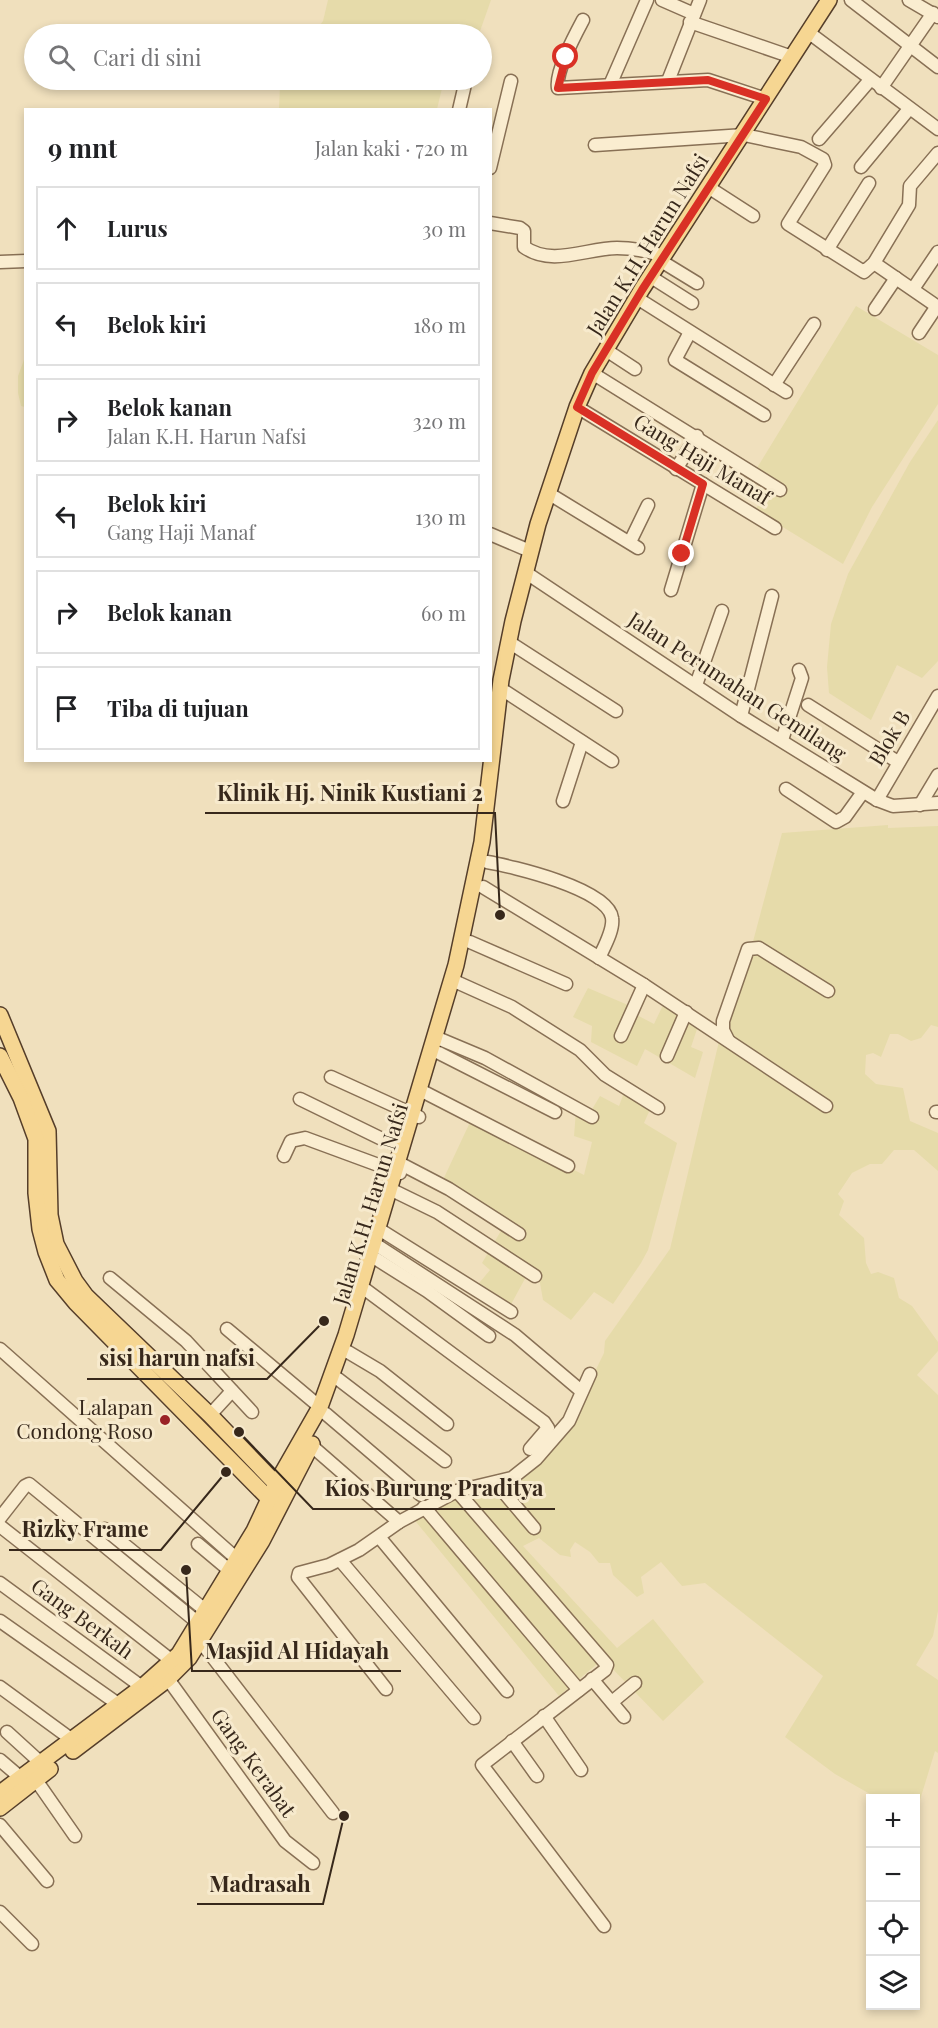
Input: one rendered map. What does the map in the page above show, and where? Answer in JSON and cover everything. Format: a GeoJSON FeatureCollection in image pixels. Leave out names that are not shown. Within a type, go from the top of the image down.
{"type":"FeatureCollection","features":[{"type":"Feature","properties":{"kind":"main road","name":"Jalan K.H. Harun Nafsi"},"geometry":{"type":"LineString","coordinates":[[456,982],[485,843],[506,692],[505,670],[509,642],[530,551],[577,407],[592,373],[637,298],[829,0]]}},
{"type":"Feature","properties":{"kind":"main road","name":"Jalan K.H. Harun Nafsi"},"geometry":{"type":"LineString","coordinates":[[0,1808],[41,1763],[142,1687],[172,1661],[273,1503],[338,1379],[348,1352],[399,1170],[470,942],[483,887],[487,862],[485,843],[501,680],[505,670]]}},
{"type":"Feature","properties":{"kind":"main road"},"geometry":{"type":"LineString","coordinates":[[0,1015],[48,1131],[50,1215],[56,1244],[75,1281],[130,1340],[210,1415],[281,1488]]}},
{"type":"Feature","properties":{"kind":"main road"},"geometry":{"type":"LineString","coordinates":[[0,1056],[21,1098],[36,1139],[36,1194],[40,1229],[57,1280],[76,1303],[273,1503]]}},
{"type":"Feature","properties":{"kind":"main road","name":"Jalan K.H. Harun Nafsi"},"geometry":{"type":"LineString","coordinates":[[323,1410],[382,1231],[394,1191],[403,1147],[416,1115]]}},
{"type":"Feature","properties":{"kind":"main road","name":"Jalan K.H. Harun Nafsi"},"geometry":{"type":"LineString","coordinates":[[0,1794],[23,1783],[168,1679],[201,1642],[262,1542],[273,1503]]}},
{"type":"Feature","properties":{"kind":"street"},"geometry":{"type":"LineString","coordinates":[[610,85],[647,0]]}},
{"type":"Feature","properties":{"kind":"street"},"geometry":{"type":"LineString","coordinates":[[662,0],[692,18],[792,57]]}},
{"type":"Feature","properties":{"kind":"street"},"geometry":{"type":"LineString","coordinates":[[668,81],[700,0]]}},
{"type":"Feature","properties":{"kind":"street"},"geometry":{"type":"LineString","coordinates":[[851,0],[938,67]]}},
{"type":"Feature","properties":{"kind":"street"},"geometry":{"type":"LineString","coordinates":[[819,139],[876,84],[935,15],[909,0]]}},
{"type":"Feature","properties":{"kind":"street"},"geometry":{"type":"LineString","coordinates":[[583,20],[566,57],[558,88],[708,80],[766,99]]}},
{"type":"Feature","properties":{"kind":"street"},"geometry":{"type":"LineString","coordinates":[[808,32],[938,129]]}},
{"type":"Feature","properties":{"kind":"street"},"geometry":{"type":"LineString","coordinates":[[492,160],[511,81]]}},
{"type":"Feature","properties":{"kind":"street"},"geometry":{"type":"LineString","coordinates":[[459,108],[464,90]]}},
{"type":"Feature","properties":{"kind":"street"},"geometry":{"type":"LineString","coordinates":[[861,167],[909,109]]}},
{"type":"Feature","properties":{"kind":"street"},"geometry":{"type":"LineString","coordinates":[[595,144],[744,135],[801,147],[823,159],[824,168],[788,224],[861,272],[867,271],[874,263],[909,205],[910,186],[938,153]]}},
{"type":"Feature","properties":{"kind":"street"},"geometry":{"type":"LineString","coordinates":[[827,250],[869,183]]}},
{"type":"Feature","properties":{"kind":"street"},"geometry":{"type":"LineString","coordinates":[[708,187],[753,216]]}},
{"type":"Feature","properties":{"kind":"street"},"geometry":{"type":"LineString","coordinates":[[492,223],[520,228],[524,231],[524,247],[543,255],[574,255],[617,248],[662,258],[698,283]]}},
{"type":"Feature","properties":{"kind":"street"},"geometry":{"type":"LineString","coordinates":[[913,289],[938,252]]}},
{"type":"Feature","properties":{"kind":"street"},"geometry":{"type":"LineString","coordinates":[[0,262],[24,261]]}},
{"type":"Feature","properties":{"kind":"street"},"geometry":{"type":"LineString","coordinates":[[874,263],[938,307],[919,333]]}},
{"type":"Feature","properties":{"kind":"street"},"geometry":{"type":"LineString","coordinates":[[651,277],[692,303]]}},
{"type":"Feature","properties":{"kind":"street"},"geometry":{"type":"LineString","coordinates":[[876,309],[896,278]]}},
{"type":"Feature","properties":{"kind":"street"},"geometry":{"type":"LineString","coordinates":[[637,298],[786,392]]}},
{"type":"Feature","properties":{"kind":"street"},"geometry":{"type":"LineString","coordinates":[[774,385],[814,324]]}},
{"type":"Feature","properties":{"kind":"street"},"geometry":{"type":"LineString","coordinates":[[690,332],[674,359],[764,414]]}},
{"type":"Feature","properties":{"kind":"street"},"geometry":{"type":"LineString","coordinates":[[606,350],[635,369]]}},
{"type":"Feature","properties":{"kind":"street"},"geometry":{"type":"LineString","coordinates":[[592,373],[697,436],[780,490]]}},
{"type":"Feature","properties":{"kind":"street","name":"Gang Haji Manaf"},"geometry":{"type":"LineString","coordinates":[[577,407],[775,528]]}},
{"type":"Feature","properties":{"kind":"street"},"geometry":{"type":"LineString","coordinates":[[676,469],[697,436]]}},
{"type":"Feature","properties":{"kind":"street"},"geometry":{"type":"LineString","coordinates":[[671,590],[703,484]]}},
{"type":"Feature","properties":{"kind":"street"},"geometry":{"type":"LineString","coordinates":[[548,493],[634,545],[648,504]]}},
{"type":"Feature","properties":{"kind":"street"},"geometry":{"type":"LineString","coordinates":[[492,535],[530,551]]}},
{"type":"Feature","properties":{"kind":"street","name":"Jalan Perumahan Gemilang"},"geometry":{"type":"LineString","coordinates":[[525,572],[741,716],[877,800],[893,806],[938,803]]}},
{"type":"Feature","properties":{"kind":"street"},"geometry":{"type":"LineString","coordinates":[[741,716],[772,596]]}},
{"type":"Feature","properties":{"kind":"street"},"geometry":{"type":"LineString","coordinates":[[696,685],[722,611]]}},
{"type":"Feature","properties":{"kind":"street"},"geometry":{"type":"LineString","coordinates":[[509,642],[616,711]]}},
{"type":"Feature","properties":{"kind":"street"},"geometry":{"type":"LineString","coordinates":[[786,743],[802,678],[799,670]]}},
{"type":"Feature","properties":{"kind":"street"},"geometry":{"type":"LineString","coordinates":[[506,692],[612,761]]}},
{"type":"Feature","properties":{"kind":"street","name":"Blok B"},"geometry":{"type":"LineString","coordinates":[[877,800],[938,696]]}},
{"type":"Feature","properties":{"kind":"street"},"geometry":{"type":"LineString","coordinates":[[808,705],[898,762]]}},
{"type":"Feature","properties":{"kind":"street"},"geometry":{"type":"LineString","coordinates":[[563,801],[582,742]]}},
{"type":"Feature","properties":{"kind":"street"},"geometry":{"type":"LineString","coordinates":[[920,805],[938,775]]}},
{"type":"Feature","properties":{"kind":"street"},"geometry":{"type":"LineString","coordinates":[[786,789],[836,822],[845,817],[863,792]]}},
{"type":"Feature","properties":{"kind":"street"},"geometry":{"type":"LineString","coordinates":[[487,862],[551,877],[591,897],[610,911],[612,921],[599,958]]}},
{"type":"Feature","properties":{"kind":"street"},"geometry":{"type":"LineString","coordinates":[[483,887],[644,984],[826,1106]]}},
{"type":"Feature","properties":{"kind":"street"},"geometry":{"type":"LineString","coordinates":[[470,942],[566,984]]}},
{"type":"Feature","properties":{"kind":"street"},"geometry":{"type":"LineString","coordinates":[[729,1041],[723,1030],[723,1021],[748,949],[759,948],[828,991]]}},
{"type":"Feature","properties":{"kind":"street"},"geometry":{"type":"LineString","coordinates":[[456,982],[512,1007],[580,1050],[605,1075],[658,1108]]}},
{"type":"Feature","properties":{"kind":"street"},"geometry":{"type":"LineString","coordinates":[[621,1036],[644,984]]}},
{"type":"Feature","properties":{"kind":"street"},"geometry":{"type":"LineString","coordinates":[[667,1056],[686,1012]]}},
{"type":"Feature","properties":{"kind":"street"},"geometry":{"type":"LineString","coordinates":[[439,1043],[555,1112]]}},
{"type":"Feature","properties":{"kind":"street"},"geometry":{"type":"LineString","coordinates":[[439,1043],[485,1058],[592,1117]]}},
{"type":"Feature","properties":{"kind":"street"},"geometry":{"type":"LineString","coordinates":[[331,1077],[416,1115]]}},
{"type":"Feature","properties":{"kind":"street"},"geometry":{"type":"LineString","coordinates":[[424,1091],[568,1166]]}},
{"type":"Feature","properties":{"kind":"street"},"geometry":{"type":"LineString","coordinates":[[300,1099],[357,1128],[403,1147]]}},
{"type":"Feature","properties":{"kind":"street"},"geometry":{"type":"LineString","coordinates":[[284,1156],[291,1141],[305,1138],[449,1189],[519,1234]]}},
{"type":"Feature","properties":{"kind":"street"},"geometry":{"type":"LineString","coordinates":[[394,1191],[437,1212],[535,1276]]}},
{"type":"Feature","properties":{"kind":"street"},"geometry":{"type":"LineString","coordinates":[[382,1231],[511,1312]]}},
{"type":"Feature","properties":{"kind":"street"},"geometry":{"type":"LineString","coordinates":[[374,1253],[489,1336]]}},
{"type":"Feature","properties":{"kind":"street"},"geometry":{"type":"LineString","coordinates":[[374,1253],[515,1335],[580,1390]]}},
{"type":"Feature","properties":{"kind":"street"},"geometry":{"type":"LineString","coordinates":[[110,1278],[186,1341],[252,1412]]}},
{"type":"Feature","properties":{"kind":"street"},"geometry":{"type":"LineString","coordinates":[[366,1290],[544,1422],[548,1428],[546,1432],[530,1449]]}},
{"type":"Feature","properties":{"kind":"street"},"geometry":{"type":"LineString","coordinates":[[227,1329],[323,1410],[423,1501],[579,1690]]}},
{"type":"Feature","properties":{"kind":"street"},"geometry":{"type":"LineString","coordinates":[[0,1349],[233,1564]]}},
{"type":"Feature","properties":{"kind":"street"},"geometry":{"type":"LineString","coordinates":[[348,1352],[380,1371],[447,1424]]}},
{"type":"Feature","properties":{"kind":"street"},"geometry":{"type":"LineString","coordinates":[[386,1689],[298,1577],[302,1571],[318,1569],[340,1560],[380,1538],[397,1520],[423,1501],[477,1485],[496,1483],[512,1478],[524,1470],[557,1437],[569,1421],[580,1390],[590,1374]]}},
{"type":"Feature","properties":{"kind":"street"},"geometry":{"type":"LineString","coordinates":[[338,1379],[444,1461]]}},
{"type":"Feature","properties":{"kind":"street"},"geometry":{"type":"LineString","coordinates":[[210,1415],[232,1391]]}},
{"type":"Feature","properties":{"kind":"street"},"geometry":{"type":"LineString","coordinates":[[307,1442],[397,1520]]}},
{"type":"Feature","properties":{"kind":"street"},"geometry":{"type":"LineString","coordinates":[[496,1483],[534,1528]]}},
{"type":"Feature","properties":{"kind":"street"},"geometry":{"type":"LineString","coordinates":[[0,1518],[25,1486],[30,1484],[201,1616]]}},
{"type":"Feature","properties":{"kind":"street"},"geometry":{"type":"LineString","coordinates":[[457,1491],[607,1665],[605,1670],[483,1762],[484,1768],[604,1926]]}},
{"type":"Feature","properties":{"kind":"street"},"geometry":{"type":"LineString","coordinates":[[0,1526],[172,1661]]}},
{"type":"Feature","properties":{"kind":"street"},"geometry":{"type":"LineString","coordinates":[[105,1529],[201,1616]]}},
{"type":"Feature","properties":{"kind":"street"},"geometry":{"type":"LineString","coordinates":[[380,1538],[507,1691]]}},
{"type":"Feature","properties":{"kind":"street"},"geometry":{"type":"LineString","coordinates":[[198,1544],[233,1564]]}},
{"type":"Feature","properties":{"kind":"street"},"geometry":{"type":"LineString","coordinates":[[340,1560],[474,1718]]}},
{"type":"Feature","properties":{"kind":"street","name":"Gang Berkah"},"geometry":{"type":"LineString","coordinates":[[0,1583],[142,1687]]}},
{"type":"Feature","properties":{"kind":"street"},"geometry":{"type":"LineString","coordinates":[[0,1621],[118,1704]]}},
{"type":"Feature","properties":{"kind":"street"},"geometry":{"type":"LineString","coordinates":[[201,1642],[333,1813]]}},
{"type":"Feature","properties":{"kind":"street","name":"Gang Kerabat"},"geometry":{"type":"LineString","coordinates":[[168,1679],[285,1841],[313,1863]]}},
{"type":"Feature","properties":{"kind":"street"},"geometry":{"type":"LineString","coordinates":[[592,1679],[624,1717]]}},
{"type":"Feature","properties":{"kind":"street"},"geometry":{"type":"LineString","coordinates":[[612,1702],[635,1683]]}},
{"type":"Feature","properties":{"kind":"street"},"geometry":{"type":"LineString","coordinates":[[0,1687],[71,1739]]}},
{"type":"Feature","properties":{"kind":"street"},"geometry":{"type":"LineString","coordinates":[[544,1716],[581,1770]]}},
{"type":"Feature","properties":{"kind":"street"},"geometry":{"type":"LineString","coordinates":[[7,1732],[41,1763]]}},
{"type":"Feature","properties":{"kind":"street"},"geometry":{"type":"LineString","coordinates":[[512,1741],[537,1776]]}},
{"type":"Feature","properties":{"kind":"street"},"geometry":{"type":"LineString","coordinates":[[0,1761],[75,1836]]}},
{"type":"Feature","properties":{"kind":"street"},"geometry":{"type":"LineString","coordinates":[[0,1825],[47,1881]]}},
{"type":"Feature","properties":{"kind":"street"},"geometry":{"type":"LineString","coordinates":[[0,1912],[32,1944]]}},
{"type":"Feature","properties":{"kind":"shaded area"},"geometry":{"type":"Polygon","coordinates":[[[328,0],[491,0],[483,24],[321,24],[328,0]]]}},
{"type":"Feature","properties":{"kind":"shaded area"},"geometry":{"type":"Polygon","coordinates":[[[280,90],[442,90],[437,108],[279,108],[280,90]]]}},
{"type":"Feature","properties":{"kind":"shaded area"},"geometry":{"type":"Polygon","coordinates":[[[856,306],[938,355],[938,404],[872,507],[843,564],[755,510],[770,487],[752,476],[856,306]]]}},
{"type":"Feature","properties":{"kind":"shaded area"},"geometry":{"type":"Polygon","coordinates":[[[24,360],[24,407],[21,406],[18,393],[18,376],[24,360]]]}},
{"type":"Feature","properties":{"kind":"shaded area"},"geometry":{"type":"Polygon","coordinates":[[[938,420],[938,661],[922,678],[897,665],[871,720],[829,693],[827,667],[831,624],[848,574],[910,462],[938,420]]]}},
{"type":"Feature","properties":{"kind":"shaded area"},"geometry":{"type":"Polygon","coordinates":[[[888,825],[888,828],[938,826],[938,1027],[931,1025],[921,1038],[911,1041],[898,1034],[890,1034],[881,1057],[873,1053],[866,1055],[865,1074],[876,1084],[903,1088],[910,1121],[938,1133],[938,1171],[914,1150],[894,1150],[882,1164],[870,1164],[852,1173],[838,1194],[844,1201],[839,1215],[864,1238],[866,1263],[871,1274],[878,1272],[894,1278],[899,1298],[912,1306],[938,1342],[938,1351],[917,1375],[938,1395],[938,1611],[933,1636],[916,1665],[938,1680],[938,1753],[935,1751],[920,1800],[920,1794],[870,1794],[835,1774],[785,1737],[823,1676],[705,1583],[682,1586],[661,1562],[641,1577],[644,1593],[637,1597],[613,1575],[610,1563],[599,1563],[590,1552],[575,1542],[570,1550],[571,1557],[560,1555],[539,1538],[523,1546],[617,1648],[653,1619],[704,1682],[663,1721],[603,1659],[559,1696],[412,1517],[427,1507],[516,1478],[567,1429],[604,1353],[605,1341],[670,1249],[720,1037],[751,949],[782,833],[888,825]]]}},
{"type":"Feature","properties":{"kind":"shaded area"},"geometry":{"type":"Polygon","coordinates":[[[588,988],[635,1008],[633,1013],[654,1024],[665,1001],[699,1023],[691,1047],[703,1052],[695,1078],[645,1049],[637,1066],[591,1042],[592,1026],[573,1017],[588,988]]]}},
{"type":"Feature","properties":{"kind":"shaded area"},"geometry":{"type":"Polygon","coordinates":[[[625,1090],[652,1105],[644,1123],[677,1143],[648,1250],[613,1304],[594,1292],[571,1320],[543,1300],[540,1283],[528,1273],[508,1310],[475,1288],[490,1270],[482,1263],[505,1224],[442,1182],[472,1118],[584,1175],[592,1142],[574,1136],[576,1111],[588,1116],[600,1096],[619,1106],[625,1090]]]}},
{"type":"Feature","properties":{"kind":"place","name":"Klinik Hj. Ninik Kustiani 2"},"geometry":{"type":"Point","coordinates":[500,915]}},
{"type":"Feature","properties":{"kind":"place","name":"sisi harun nafsi"},"geometry":{"type":"Point","coordinates":[324,1321]}},
{"type":"Feature","properties":{"kind":"place","name":"Lalapan Condong Roso"},"geometry":{"type":"Point","coordinates":[165,1420]}},
{"type":"Feature","properties":{"kind":"place","name":"Kios Burung Praditya"},"geometry":{"type":"Point","coordinates":[239,1432]}},
{"type":"Feature","properties":{"kind":"place","name":"Rizky Frame"},"geometry":{"type":"Point","coordinates":[226,1472]}},
{"type":"Feature","properties":{"kind":"place","name":"Masjid Al Hidayah"},"geometry":{"type":"Point","coordinates":[186,1570]}},
{"type":"Feature","properties":{"kind":"place","name":"Madrasah"},"geometry":{"type":"Point","coordinates":[344,1816]}},
{"type":"Feature","properties":{"kind":"route"},"geometry":{"type":"LineString","coordinates":[[566,57],[557,83],[558,88],[708,80],[766,99],[642,290],[592,373],[577,407],[703,484],[682,554]]}}]}
